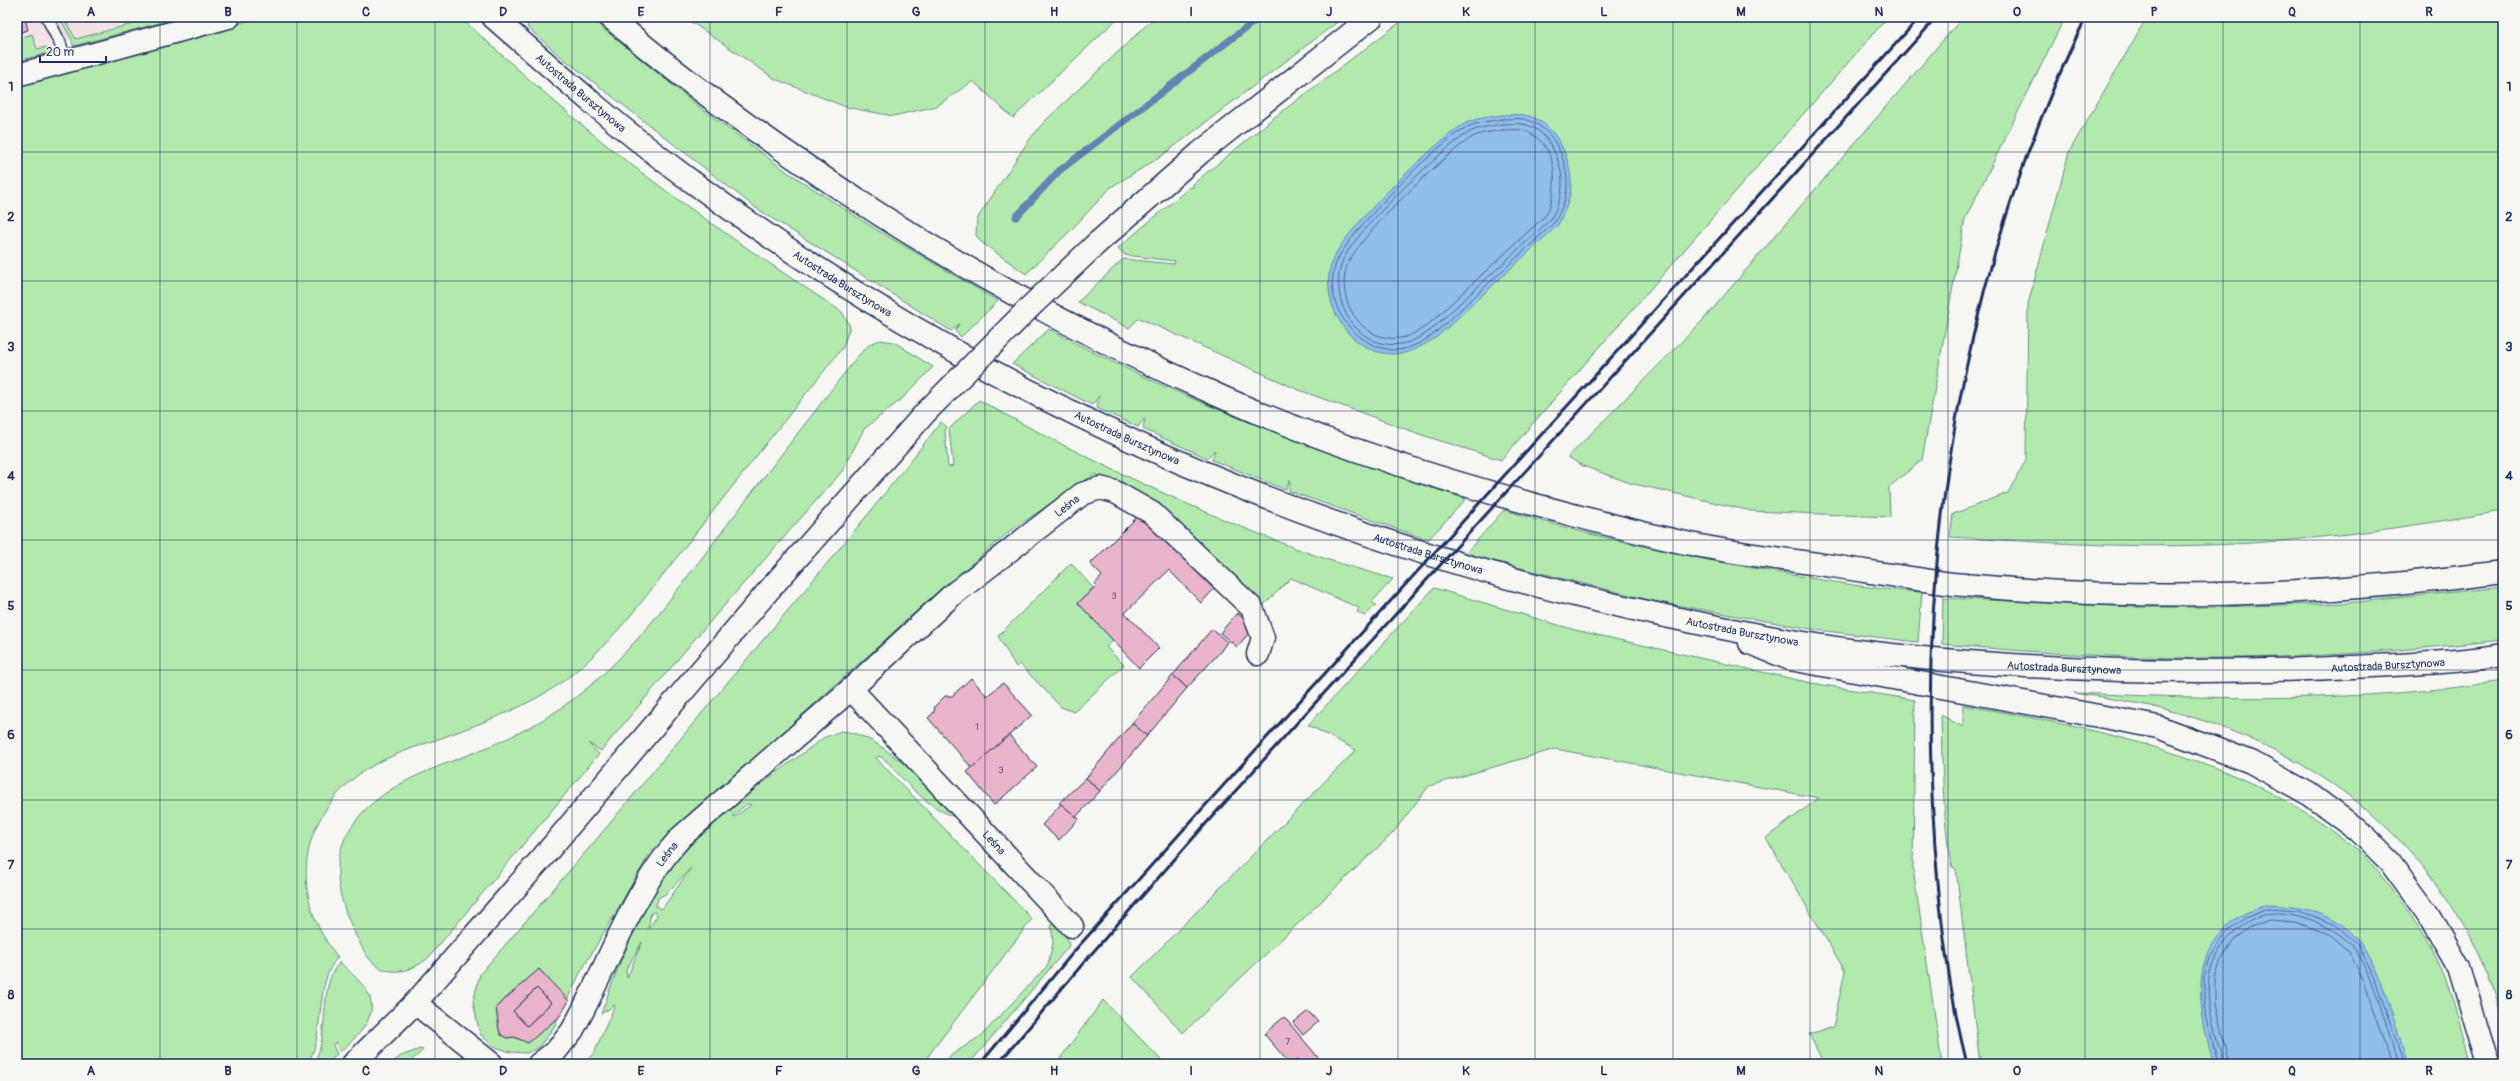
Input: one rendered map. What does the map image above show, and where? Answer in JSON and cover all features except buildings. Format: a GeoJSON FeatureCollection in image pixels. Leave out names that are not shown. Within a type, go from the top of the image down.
{"type":"FeatureCollection","features":[{"type":"Feature","properties":{"kind":"main road"},"geometry":{"type":"LineString","coordinates":[[17,75],[228,17]]}},
{"type":"Feature","properties":{"kind":"main road","name":"Autostrada Bursztynowa"},"geometry":{"type":"LineString","coordinates":[[493,17],[586,97],[692,181],[860,295],[925,334],[1026,389],[1194,468],[1346,528],[1487,573],[1597,601],[1795,642],[1882,654],[2029,667],[2176,671],[2321,669],[2409,664],[2503,655]]}},
{"type":"Feature","properties":{"kind":"main road"},"geometry":{"type":"LineString","coordinates":[[610,17],[700,90],[767,140],[941,253],[999,286],[1086,332],[1224,398],[1304,430],[1447,481],[1608,525],[1695,545],[1952,583],[2069,591],[2193,594],[2315,591],[2503,572]]}},
{"type":"Feature","properties":{"kind":"main road"},"geometry":{"type":"LineString","coordinates":[[353,1064],[415,1003],[542,858],[785,572],[926,412],[1030,307],[1096,244],[1202,152],[1372,17]]}},
{"type":"Feature","properties":{"kind":"main road","name":"Leśna"},"geometry":{"type":"LineString","coordinates":[[539,1064],[556,1051],[572,1031],[647,883],[670,849],[725,797],[851,689],[951,596],[1082,494],[1100,488],[1130,498],[1152,513],[1227,586],[1252,608],[1263,638],[1258,654]]}},
{"type":"Feature","properties":{"kind":"main road"},"geometry":{"type":"LineString","coordinates":[[1704,624],[1790,659],[2158,727],[2251,762],[2308,794],[2358,830],[2385,857],[2430,917],[2459,968],[2488,1064]]}},
{"type":"Feature","properties":{"kind":"main road","name":"Leśna"},"geometry":{"type":"LineString","coordinates":[[851,689],[1072,926]]}},
{"type":"Feature","properties":{"kind":"main road"},"geometry":{"type":"LineString","coordinates":[[415,1003],[492,1064]]}},
{"type":"Feature","properties":{"kind":"lane"},"geometry":{"type":"LineString","coordinates":[[47,17],[60,43],[66,62]]}},
{"type":"Feature","properties":{"kind":"shaded area"},"geometry":{"type":"Polygon","coordinates":[[[17,17],[158,17],[17,55],[17,17]]]}},
{"type":"Feature","properties":{"kind":"green space"},"geometry":{"type":"Polygon","coordinates":[[[59,17],[63,17],[76,39],[158,17],[182,17],[73,46],[72,40],[59,17]]]}},
{"type":"Feature","properties":{"kind":"green space"},"geometry":{"type":"Polygon","coordinates":[[[263,17],[460,17],[564,110],[607,146],[708,221],[842,312],[850,326],[843,347],[646,597],[616,632],[584,664],[566,679],[537,698],[491,719],[379,762],[364,771],[338,793],[327,808],[317,826],[310,845],[306,864],[310,903],[316,922],[338,957],[330,968],[325,982],[316,1042],[312,1054],[306,1064],[27,1064],[17,1054],[17,83],[263,17]]]}},
{"type":"Feature","properties":{"kind":"green space"},"geometry":{"type":"Polygon","coordinates":[[[515,17],[531,17],[522,23],[515,17]]]}},
{"type":"Feature","properties":{"kind":"green space"},"geometry":{"type":"Polygon","coordinates":[[[531,17],[589,17],[703,110],[786,171],[877,230],[998,301],[961,337],[955,331],[959,324],[951,331],[756,208],[560,56],[527,27],[531,17]]]}},
{"type":"Feature","properties":{"kind":"green space"},"geometry":{"type":"Polygon","coordinates":[[[684,17],[1119,17],[1013,118],[973,81],[937,106],[893,116],[846,107],[775,79],[684,17]]]}},
{"type":"Feature","properties":{"kind":"green space"},"geometry":{"type":"Polygon","coordinates":[[[1155,17],[1344,17],[1159,158],[1111,187],[1071,230],[1026,274],[981,242],[976,235],[977,219],[1029,140],[1045,121],[1155,17]]]}},
{"type":"Feature","properties":{"kind":"green space"},"geometry":{"type":"Polygon","coordinates":[[[1407,17],[1888,17],[1501,460],[1422,435],[1299,390],[1139,318],[1129,328],[1078,302],[1123,259],[1174,264],[1175,261],[1125,255],[1118,248],[1189,188],[1193,187],[1193,184],[1267,125],[1268,122],[1407,17]]]}},
{"type":"Feature","properties":{"kind":"green space"},"geometry":{"type":"Polygon","coordinates":[[[1963,17],[2065,17],[1965,219],[1922,460],[1889,487],[1890,517],[1751,511],[1630,483],[1583,466],[1568,457],[1704,319],[1963,17]]]}},
{"type":"Feature","properties":{"kind":"green space"},"geometry":{"type":"Polygon","coordinates":[[[2147,17],[2503,17],[2503,511],[2357,533],[2283,541],[2209,545],[2144,546],[2047,543],[1950,537],[1953,514],[2008,493],[2026,460],[2028,304],[2069,152],[2147,17]]]}},
{"type":"Feature","properties":{"kind":"green space"},"geometry":{"type":"Polygon","coordinates":[[[32,34],[37,49],[47,47],[49,53],[17,61],[17,39],[32,34]]]}},
{"type":"Feature","properties":{"kind":"green space"},"geometry":{"type":"Polygon","coordinates":[[[1049,329],[1150,379],[1253,424],[1359,463],[1466,499],[1428,540],[1289,491],[1290,480],[1286,489],[1284,489],[1212,460],[1215,450],[1207,458],[1143,429],[1145,418],[1138,427],[1097,408],[1099,396],[1092,405],[1012,364],[1049,329]]]}},
{"type":"Feature","properties":{"kind":"green space"},"geometry":{"type":"Polygon","coordinates":[[[880,340],[894,342],[933,367],[903,398],[864,429],[843,470],[694,640],[601,751],[588,743],[599,754],[429,957],[413,968],[395,971],[386,970],[370,960],[349,921],[340,890],[338,874],[339,857],[344,842],[352,826],[365,810],[381,796],[418,775],[497,743],[530,727],[561,708],[599,678],[634,643],[666,605],[857,357],[870,344],[880,340]]]}},
{"type":"Feature","properties":{"kind":"green space"},"geometry":{"type":"Polygon","coordinates":[[[979,400],[1138,482],[1220,518],[1314,555],[1393,579],[1372,602],[1376,605],[1365,616],[1357,612],[1359,608],[1291,578],[1251,618],[1141,496],[1095,474],[1010,531],[929,600],[650,853],[579,975],[554,1027],[539,1047],[527,1053],[510,1052],[493,1046],[480,1034],[473,1002],[480,974],[595,841],[870,512],[941,422],[947,427],[945,431],[948,467],[953,466],[949,429],[979,400]]]}},
{"type":"Feature","properties":{"kind":"green space"},"geometry":{"type":"Polygon","coordinates":[[[1504,510],[1607,538],[1711,560],[1852,585],[1922,592],[1918,642],[1817,630],[1653,601],[1465,554],[1504,510]]]}},
{"type":"Feature","properties":{"kind":"green space"},"geometry":{"type":"Polygon","coordinates":[[[1071,563],[1093,588],[1078,603],[1113,640],[1106,647],[1124,665],[1074,712],[1061,707],[1020,664],[1016,667],[998,636],[1071,563]]]}},
{"type":"Feature","properties":{"kind":"green space"},"geometry":{"type":"Polygon","coordinates":[[[2503,587],[2503,640],[2465,644],[2313,656],[2198,658],[2070,654],[1942,644],[1943,598],[2138,607],[2218,607],[2347,603],[2503,587]]]}},
{"type":"Feature","properties":{"kind":"green space"},"geometry":{"type":"Polygon","coordinates":[[[1434,588],[1575,630],[1811,683],[1915,700],[1913,869],[1942,1064],[1824,1064],[1809,1034],[1833,1027],[1845,971],[1766,838],[1819,798],[1555,749],[1429,786],[1393,833],[1183,1033],[1132,977],[1356,750],[1308,725],[1434,588]]]}},
{"type":"Feature","properties":{"kind":"green space"},"geometry":{"type":"Polygon","coordinates":[[[2503,681],[2503,1021],[2482,963],[2455,911],[2421,864],[2381,823],[2337,787],[2287,756],[2233,732],[2163,709],[2074,693],[2181,697],[2289,698],[2396,693],[2503,681]]]}},
{"type":"Feature","properties":{"kind":"green space"},"geometry":{"type":"Polygon","coordinates":[[[1963,705],[2067,725],[2119,737],[2170,752],[2220,770],[2268,792],[2314,818],[2357,850],[2376,869],[2424,935],[2437,960],[2449,989],[2470,1064],[1980,1064],[1956,869],[1951,866],[1948,847],[1943,791],[1941,715],[1963,727],[1963,705]]]}},
{"type":"Feature","properties":{"kind":"green space"},"geometry":{"type":"Polygon","coordinates":[[[841,731],[857,734],[889,752],[919,779],[958,818],[942,811],[926,801],[885,760],[879,756],[876,758],[1032,919],[922,1064],[583,1064],[594,1053],[615,1005],[601,1014],[628,943],[636,925],[665,876],[680,856],[718,819],[760,785],[823,738],[841,731]],[[747,804],[733,815],[734,817],[751,805],[747,804]],[[691,868],[667,893],[658,898],[656,906],[662,909],[691,868]],[[655,912],[651,913],[648,929],[657,916],[655,912]],[[642,942],[626,970],[627,978],[642,942]]]}},
{"type":"Feature","properties":{"kind":"green space"},"geometry":{"type":"Polygon","coordinates":[[[1057,918],[1066,932],[1069,946],[969,1064],[945,1064],[950,1056],[982,1035],[1048,965],[1053,943],[1051,924],[1057,918]]]}},
{"type":"Feature","properties":{"kind":"green space"},"geometry":{"type":"Polygon","coordinates":[[[340,962],[367,991],[371,1004],[371,1012],[364,1027],[340,1052],[335,1042],[333,1045],[337,1054],[327,1064],[313,1064],[322,1040],[326,997],[329,984],[333,972],[340,962]]]}},
{"type":"Feature","properties":{"kind":"green space"},"geometry":{"type":"Polygon","coordinates":[[[1103,1000],[1165,1064],[1056,1064],[1103,1000]]]}},
{"type":"Feature","properties":{"kind":"green space"},"geometry":{"type":"Polygon","coordinates":[[[420,1049],[423,1050],[408,1064],[390,1064],[401,1056],[420,1049]]]}},
{"type":"Feature","properties":{"kind":"water"},"geometry":{"type":"Polygon","coordinates":[[[1502,115],[1524,115],[1534,118],[1543,123],[1558,140],[1567,160],[1570,171],[1571,187],[1568,203],[1558,225],[1437,337],[1425,344],[1404,353],[1386,353],[1370,349],[1355,340],[1344,327],[1335,312],[1330,296],[1329,278],[1332,261],[1339,247],[1371,209],[1433,148],[1468,122],[1502,115]]]}},
{"type":"Feature","properties":{"kind":"water"},"geometry":{"type":"Polygon","coordinates":[[[2267,905],[2294,907],[2313,911],[2338,921],[2352,933],[2364,949],[2383,986],[2408,1064],[2214,1064],[2208,1043],[2201,1002],[2201,983],[2204,964],[2212,946],[2224,930],[2245,913],[2267,905]]]}},
{"type":"Feature","properties":{"kind":"waterway"},"geometry":{"type":"LineString","coordinates":[[1016,217],[1059,171],[1260,17]]}},
{"type":"Feature","properties":{"kind":"railway"},"geometry":{"type":"LineString","coordinates":[[980,1064],[1077,948],[1920,17]]}},
{"type":"Feature","properties":{"kind":"railway"},"geometry":{"type":"LineString","coordinates":[[998,1064],[1086,960],[1210,819],[1937,17]]}},
{"type":"Feature","properties":{"kind":"railway"},"geometry":{"type":"LineString","coordinates":[[1967,1064],[1950,983],[1935,845],[1930,739],[1932,633],[1941,527],[1956,421],[1978,317],[2007,214],[2043,114],[2086,17]]}}]}
